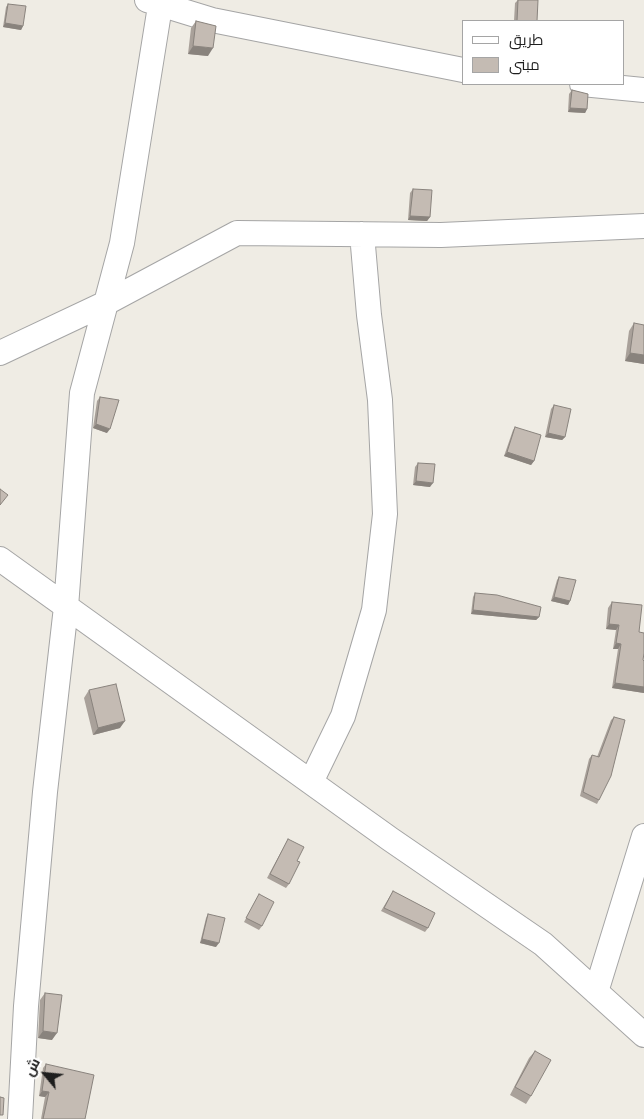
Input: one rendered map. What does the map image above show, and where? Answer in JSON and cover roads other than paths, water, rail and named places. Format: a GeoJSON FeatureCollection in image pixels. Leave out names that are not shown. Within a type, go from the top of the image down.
{"type":"FeatureCollection","features":[{"type":"Feature","properties":{"kind":"street"},"geometry":{"type":"LineString","coordinates":[[20,1119],[26,996],[45,792],[66,607],[82,393],[122,243],[156,1],[212,20],[462,70]]}},
{"type":"Feature","properties":{"kind":"street"},"geometry":{"type":"LineString","coordinates":[[592,85],[644,90]]}},
{"type":"Feature","properties":{"kind":"street"},"geometry":{"type":"LineString","coordinates":[[0,353],[106,303],[237,233],[441,235],[644,226]]}},
{"type":"Feature","properties":{"kind":"street"},"geometry":{"type":"LineString","coordinates":[[311,782],[343,716],[374,610],[385,514],[380,400],[369,315],[362,234]]}},
{"type":"Feature","properties":{"kind":"street"},"geometry":{"type":"LineString","coordinates":[[0,559],[311,782],[543,944],[644,1035]]}},
{"type":"Feature","properties":{"kind":"street"},"geometry":{"type":"LineString","coordinates":[[596,992],[644,836]]}},
{"type":"Feature","properties":{"kind":"street"},"geometry":{"type":"LineString","coordinates":[[0,1114],[6,1119]]}}]}
